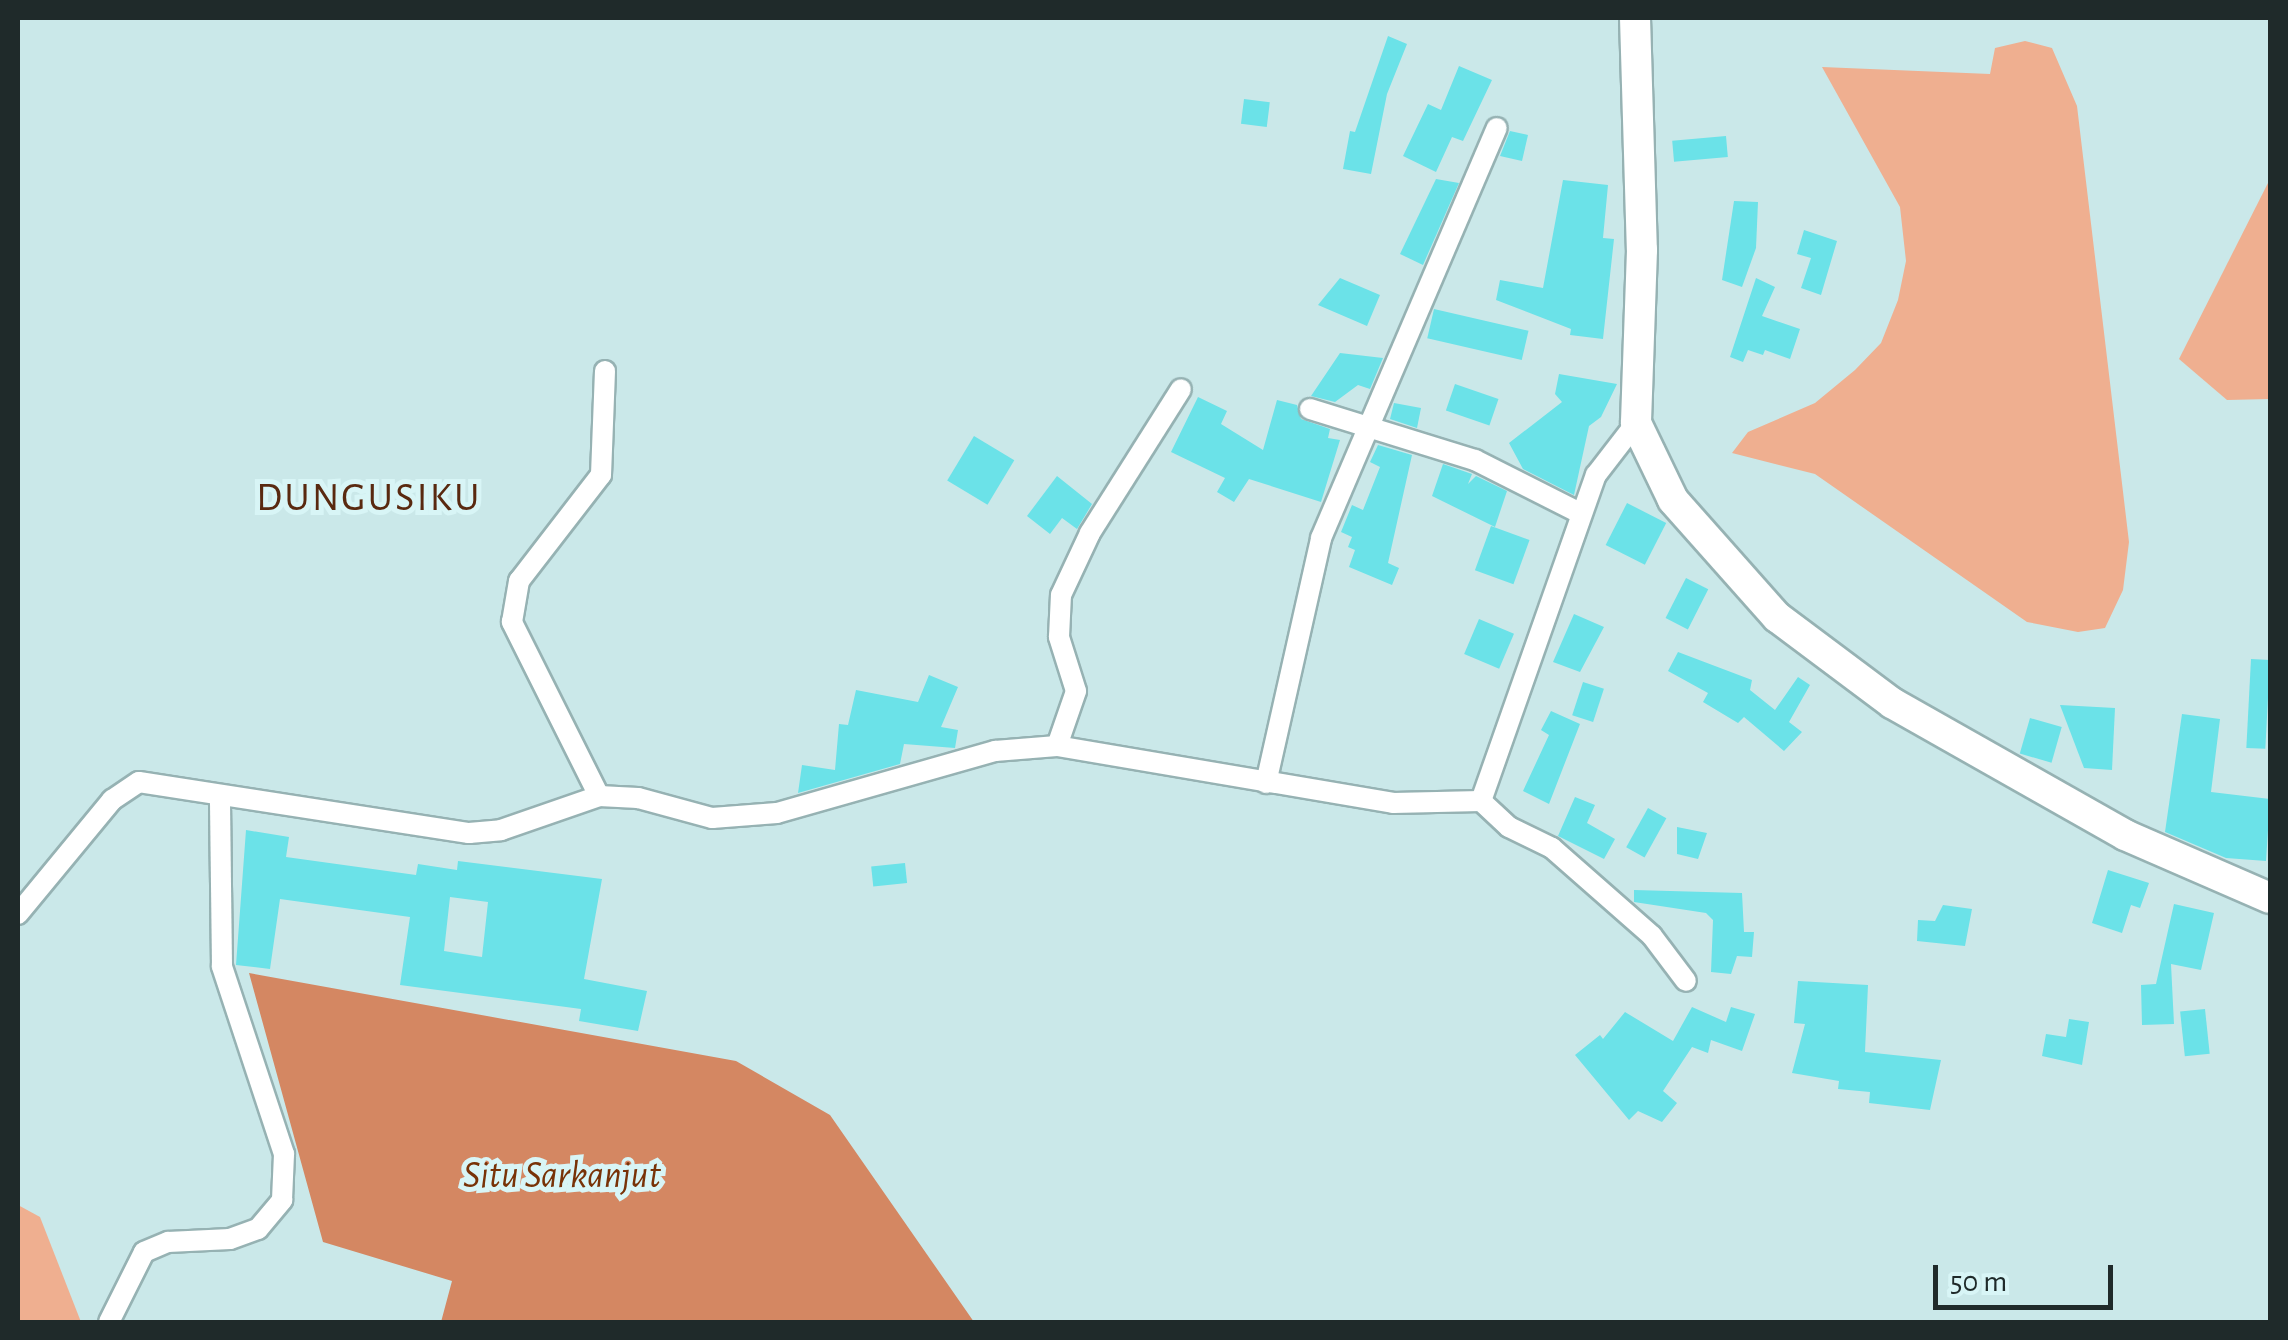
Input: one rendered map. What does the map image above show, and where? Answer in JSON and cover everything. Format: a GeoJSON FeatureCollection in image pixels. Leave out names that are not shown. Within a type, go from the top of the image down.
{"type":"FeatureCollection","features":[{"type":"Feature","properties":{"kind":"main road"},"geometry":{"type":"LineString","coordinates":[[1635,18],[1642,233],[1636,423],[1673,500],[1729,568],[1817,651],[1892,703],[2125,835],[2270,898]]}},
{"type":"Feature","properties":{"kind":"street"},"geometry":{"type":"LineString","coordinates":[[1266,783],[1312,565],[1498,128]]}},
{"type":"Feature","properties":{"kind":"street"},"geometry":{"type":"LineString","coordinates":[[598,796],[512,622],[520,581],[602,474],[605,371]]}},
{"type":"Feature","properties":{"kind":"street"},"geometry":{"type":"LineString","coordinates":[[1057,746],[1076,691],[1058,628],[1062,595],[1090,532],[1181,389]]}},
{"type":"Feature","properties":{"kind":"street"},"geometry":{"type":"LineString","coordinates":[[1310,409],[1476,460],[1580,513]]}},
{"type":"Feature","properties":{"kind":"street"},"geometry":{"type":"LineString","coordinates":[[1481,801],[1580,513],[1596,475],[1636,423]]}},
{"type":"Feature","properties":{"kind":"street"},"geometry":{"type":"LineString","coordinates":[[18,914],[124,790],[157,783],[470,833],[501,830],[598,796],[638,798],[712,818],[744,818],[890,785],[995,751],[1057,746],[1393,804],[1481,801],[1509,827],[1552,848],[1652,936],[1686,981]]}},
{"type":"Feature","properties":{"kind":"street"},"geometry":{"type":"LineString","coordinates":[[109,1322],[144,1252],[168,1242],[244,1234],[272,1217],[282,1200],[284,1154],[222,966],[220,796]]}},
{"type":"Feature","properties":{"kind":"shaded area"},"geometry":{"type":"Polygon","coordinates":[[[2025,41],[2052,48],[2077,106],[2129,542],[2123,590],[2105,628],[2078,632],[2027,622],[1815,474],[1732,453],[1748,432],[1815,403],[1855,370],[1881,343],[1898,300],[1906,261],[1900,207],[1822,67],[1990,74],[1995,48],[2025,41]]]}},
{"type":"Feature","properties":{"kind":"shaded area"},"geometry":{"type":"Polygon","coordinates":[[[2270,179],[2270,399],[2227,400],[2179,359],[2270,179]]]}},
{"type":"Feature","properties":{"kind":"shaded area"},"geometry":{"type":"Polygon","coordinates":[[[18,1205],[40,1217],[81,1322],[18,1322],[18,1205]]]}},
{"type":"Feature","properties":{"kind":"water","name":"Situ Sarkanjut"},"geometry":{"type":"Polygon","coordinates":[[[249,973],[736,1061],[830,1115],[974,1322],[441,1322],[452,1281],[323,1242],[249,973]]]}},
{"type":"Feature","properties":{"kind":"building"},"geometry":{"type":"Polygon","coordinates":[[[1388,36],[1407,44],[1387,94],[1371,174],[1343,169],[1350,131],[1355,132],[1388,36]]]}},
{"type":"Feature","properties":{"kind":"building"},"geometry":{"type":"Polygon","coordinates":[[[1459,66],[1492,80],[1463,141],[1452,137],[1436,172],[1403,156],[1428,104],[1441,110],[1459,66]]]}},
{"type":"Feature","properties":{"kind":"building"},"geometry":{"type":"Polygon","coordinates":[[[1244,99],[1270,102],[1267,127],[1241,124],[1244,99]]]}},
{"type":"Feature","properties":{"kind":"building"},"geometry":{"type":"Polygon","coordinates":[[[1510,131],[1528,135],[1522,161],[1500,156],[1510,131]]]}},
{"type":"Feature","properties":{"kind":"building"},"geometry":{"type":"Polygon","coordinates":[[[1726,136],[1728,157],[1674,162],[1672,141],[1726,136]]]}},
{"type":"Feature","properties":{"kind":"building"},"geometry":{"type":"Polygon","coordinates":[[[1436,179],[1459,183],[1423,265],[1400,254],[1436,179]]]}},
{"type":"Feature","properties":{"kind":"building"},"geometry":{"type":"Polygon","coordinates":[[[1563,180],[1608,185],[1603,238],[1614,239],[1603,339],[1570,335],[1571,329],[1496,300],[1500,280],[1543,288],[1563,180]]]}},
{"type":"Feature","properties":{"kind":"building"},"geometry":{"type":"Polygon","coordinates":[[[1734,201],[1758,202],[1756,248],[1742,287],[1722,280],[1734,201]]]}},
{"type":"Feature","properties":{"kind":"building"},"geometry":{"type":"Polygon","coordinates":[[[1804,230],[1837,241],[1821,295],[1801,288],[1811,258],[1797,254],[1804,230]]]}},
{"type":"Feature","properties":{"kind":"building"},"geometry":{"type":"Polygon","coordinates":[[[1340,278],[1380,295],[1367,326],[1318,305],[1340,278]]]}},
{"type":"Feature","properties":{"kind":"building"},"geometry":{"type":"Polygon","coordinates":[[[1756,278],[1775,287],[1762,316],[1800,329],[1790,359],[1765,350],[1763,355],[1748,350],[1743,362],[1730,357],[1756,278]]]}},
{"type":"Feature","properties":{"kind":"building"},"geometry":{"type":"Polygon","coordinates":[[[1434,309],[1529,331],[1522,360],[1427,338],[1434,309]]]}},
{"type":"Feature","properties":{"kind":"building"},"geometry":{"type":"Polygon","coordinates":[[[1340,353],[1383,358],[1370,389],[1358,385],[1335,402],[1311,396],[1340,353]]]}},
{"type":"Feature","properties":{"kind":"building"},"geometry":{"type":"Polygon","coordinates":[[[1559,374],[1617,384],[1601,417],[1589,426],[1574,495],[1523,469],[1509,443],[1562,402],[1555,394],[1559,374]]]}},
{"type":"Feature","properties":{"kind":"building"},"geometry":{"type":"Polygon","coordinates":[[[1455,384],[1498,399],[1489,425],[1446,410],[1455,384]]]}},
{"type":"Feature","properties":{"kind":"building"},"geometry":{"type":"Polygon","coordinates":[[[1198,397],[1227,411],[1221,424],[1263,450],[1277,400],[1297,405],[1301,419],[1330,429],[1328,438],[1340,440],[1321,502],[1249,479],[1234,502],[1217,492],[1225,478],[1171,452],[1198,397]]]}},
{"type":"Feature","properties":{"kind":"building"},"geometry":{"type":"Polygon","coordinates":[[[1394,403],[1421,408],[1417,428],[1390,419],[1394,403]]]}},
{"type":"Feature","properties":{"kind":"building"},"geometry":{"type":"Polygon","coordinates":[[[974,436],[1014,460],[988,505],[947,481],[974,436]]]}},
{"type":"Feature","properties":{"kind":"building"},"geometry":{"type":"Polygon","coordinates":[[[1378,445],[1412,455],[1388,563],[1399,568],[1392,585],[1349,567],[1355,550],[1348,547],[1352,537],[1341,532],[1352,505],[1363,510],[1380,467],[1370,462],[1378,445]]]}},
{"type":"Feature","properties":{"kind":"building"},"geometry":{"type":"Polygon","coordinates":[[[1443,464],[1472,474],[1468,484],[1476,476],[1507,491],[1495,527],[1432,496],[1443,464]]]}},
{"type":"Feature","properties":{"kind":"building"},"geometry":{"type":"Polygon","coordinates":[[[1057,476],[1092,504],[1077,529],[1062,518],[1050,534],[1027,516],[1057,476]]]}},
{"type":"Feature","properties":{"kind":"building"},"geometry":{"type":"Polygon","coordinates":[[[1627,503],[1666,523],[1645,565],[1606,545],[1627,503]]]}},
{"type":"Feature","properties":{"kind":"building"},"geometry":{"type":"Polygon","coordinates":[[[1491,526],[1530,540],[1513,584],[1475,570],[1491,526]]]}},
{"type":"Feature","properties":{"kind":"building"},"geometry":{"type":"Polygon","coordinates":[[[1686,578],[1708,589],[1688,629],[1666,618],[1686,578]]]}},
{"type":"Feature","properties":{"kind":"building"},"geometry":{"type":"Polygon","coordinates":[[[1574,614],[1604,627],[1580,672],[1553,662],[1574,614]]]}},
{"type":"Feature","properties":{"kind":"building"},"geometry":{"type":"Polygon","coordinates":[[[1479,619],[1514,634],[1499,669],[1464,654],[1479,619]]]}},
{"type":"Feature","properties":{"kind":"building"},"geometry":{"type":"Polygon","coordinates":[[[1678,652],[1752,680],[1750,690],[1775,710],[1798,677],[1810,685],[1789,722],[1802,732],[1784,751],[1744,717],[1738,723],[1703,702],[1708,693],[1668,671],[1678,652]]]}},
{"type":"Feature","properties":{"kind":"building"},"geometry":{"type":"Polygon","coordinates":[[[2251,659],[2270,660],[2265,749],[2246,748],[2251,659]]]}},
{"type":"Feature","properties":{"kind":"building"},"geometry":{"type":"Polygon","coordinates":[[[929,675],[958,687],[941,727],[958,730],[955,748],[904,744],[900,764],[798,793],[802,765],[835,770],[839,724],[848,725],[856,690],[918,702],[929,675]]]}},
{"type":"Feature","properties":{"kind":"building"},"geometry":{"type":"Polygon","coordinates":[[[1583,682],[1604,689],[1593,722],[1572,715],[1583,682]]]}},
{"type":"Feature","properties":{"kind":"building"},"geometry":{"type":"Polygon","coordinates":[[[2060,705],[2115,708],[2112,770],[2084,768],[2060,705]]]}},
{"type":"Feature","properties":{"kind":"building"},"geometry":{"type":"Polygon","coordinates":[[[1551,711],[1580,724],[1549,804],[1523,791],[1549,735],[1541,730],[1551,711]]]}},
{"type":"Feature","properties":{"kind":"building"},"geometry":{"type":"Polygon","coordinates":[[[2182,714],[2220,719],[2211,792],[2270,799],[2266,861],[2226,858],[2165,832],[2182,714]]]}},
{"type":"Feature","properties":{"kind":"building"},"geometry":{"type":"Polygon","coordinates":[[[2030,718],[2062,727],[2052,763],[2020,754],[2030,718]]]}},
{"type":"Feature","properties":{"kind":"building"},"geometry":{"type":"Polygon","coordinates":[[[1575,797],[1595,805],[1587,823],[1615,839],[1604,859],[1558,836],[1575,797]]]}},
{"type":"Feature","properties":{"kind":"building"},"geometry":{"type":"Polygon","coordinates":[[[1648,808],[1666,818],[1645,858],[1626,847],[1648,808]]]}},
{"type":"Feature","properties":{"kind":"building"},"geometry":{"type":"Polygon","coordinates":[[[1677,827],[1707,833],[1698,859],[1677,854],[1677,827]]]}},
{"type":"Feature","properties":{"kind":"building"},"geometry":{"type":"Polygon","coordinates":[[[246,830],[289,837],[286,857],[416,875],[418,864],[457,870],[458,861],[602,879],[584,979],[647,991],[638,1031],[579,1021],[581,1009],[400,985],[410,917],[280,899],[270,969],[236,965],[246,830]],[[450,897],[444,951],[482,957],[488,902],[450,897]]]}},
{"type":"Feature","properties":{"kind":"building"},"geometry":{"type":"Polygon","coordinates":[[[905,863],[907,883],[873,886],[871,867],[905,863]]]}},
{"type":"Feature","properties":{"kind":"building"},"geometry":{"type":"Polygon","coordinates":[[[2108,870],[2149,883],[2140,908],[2131,905],[2122,933],[2092,923],[2108,870]]]}},
{"type":"Feature","properties":{"kind":"building"},"geometry":{"type":"Polygon","coordinates":[[[1634,890],[1742,893],[1744,932],[1754,932],[1752,957],[1737,956],[1731,974],[1711,972],[1713,920],[1706,913],[1634,902],[1634,890]]]}},
{"type":"Feature","properties":{"kind":"building"},"geometry":{"type":"Polygon","coordinates":[[[2174,904],[2214,913],[2201,970],[2171,964],[2174,1024],[2142,1025],[2141,985],[2156,984],[2174,904]]]}},
{"type":"Feature","properties":{"kind":"building"},"geometry":{"type":"Polygon","coordinates":[[[1943,905],[1972,909],[1965,946],[1917,941],[1918,920],[1935,921],[1943,905]]]}},
{"type":"Feature","properties":{"kind":"building"},"geometry":{"type":"Polygon","coordinates":[[[1798,981],[1868,985],[1865,1052],[1941,1060],[1930,1110],[1869,1103],[1870,1092],[1838,1089],[1839,1081],[1792,1073],[1805,1024],[1794,1023],[1798,981]]]}},
{"type":"Feature","properties":{"kind":"building"},"geometry":{"type":"Polygon","coordinates":[[[1692,1007],[1726,1022],[1731,1007],[1755,1014],[1742,1051],[1711,1040],[1708,1053],[1692,1047],[1663,1091],[1677,1103],[1662,1122],[1638,1111],[1629,1120],[1575,1055],[1600,1035],[1603,1039],[1625,1012],[1673,1041],[1692,1007]]]}},
{"type":"Feature","properties":{"kind":"building"},"geometry":{"type":"Polygon","coordinates":[[[2205,1009],[2210,1054],[2185,1056],[2180,1012],[2205,1009]]]}},
{"type":"Feature","properties":{"kind":"building"},"geometry":{"type":"Polygon","coordinates":[[[2069,1019],[2089,1022],[2082,1065],[2042,1056],[2046,1034],[2066,1037],[2069,1019]]]}},
{"type":"Feature","properties":{"kind":"district","name":"DUNGUSIKU"},"geometry":{"type":"Point","coordinates":[369,498]}}]}
